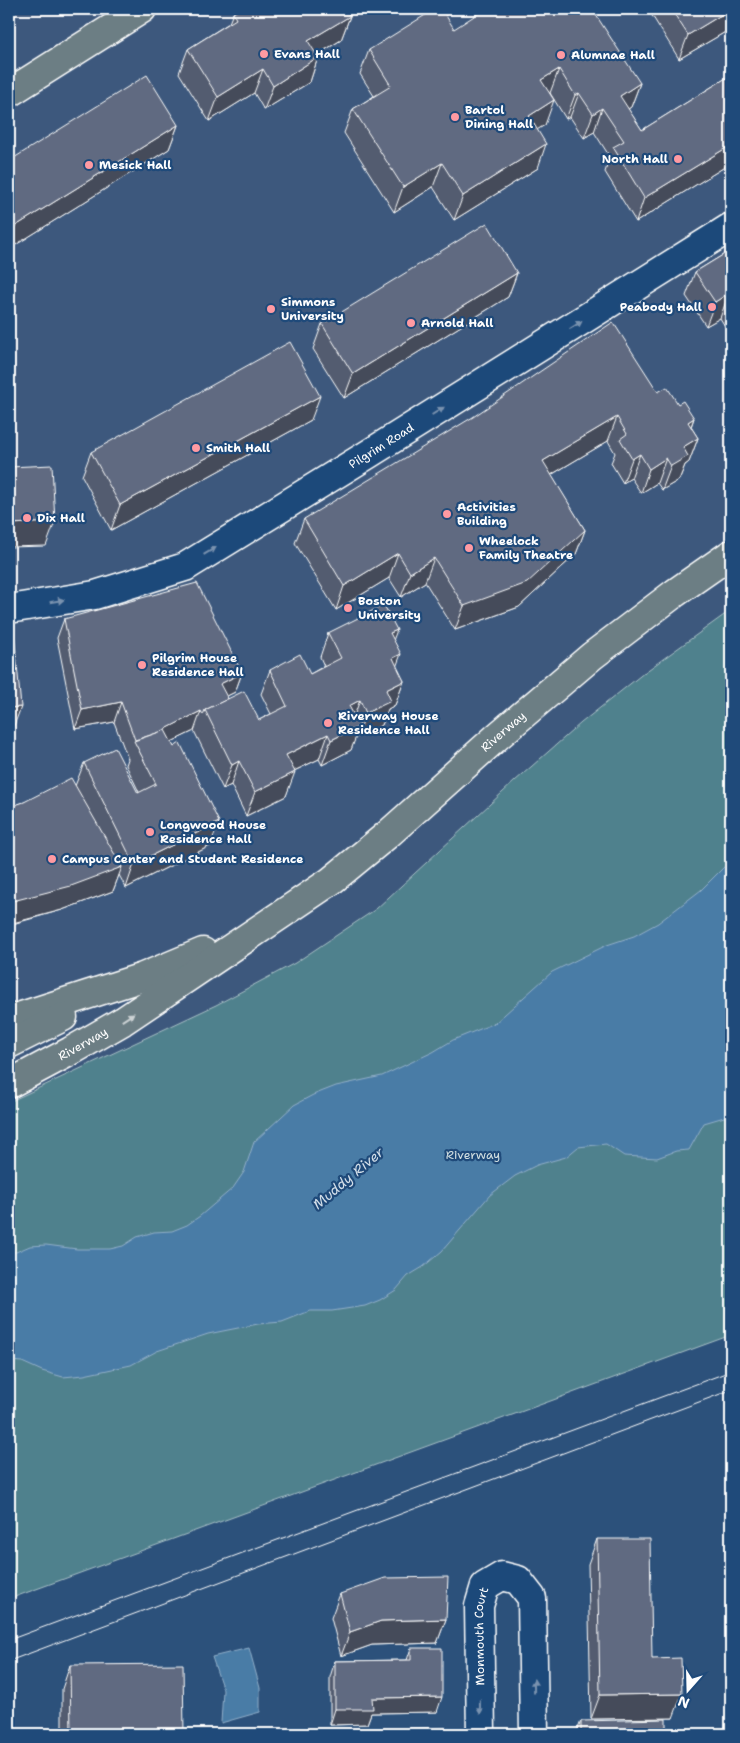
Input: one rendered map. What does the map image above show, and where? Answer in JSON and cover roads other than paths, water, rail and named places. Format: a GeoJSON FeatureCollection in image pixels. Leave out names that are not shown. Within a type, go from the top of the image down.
{"type":"FeatureCollection","features":[{"type":"Feature","properties":{"kind":"highway"},"geometry":{"type":"LineString","coordinates":[[9,93],[142,9]]}},
{"type":"Feature","properties":{"kind":"highway","name":"Riverway"},"geometry":{"type":"LineString","coordinates":[[9,1084],[89,1042],[331,881],[365,854],[498,736],[592,656],[675,593],[731,554]]}},
{"type":"Feature","properties":{"kind":"highway","name":"Riverway"},"geometry":{"type":"LineString","coordinates":[[9,1020],[143,976],[218,946],[279,916]]}},
{"type":"Feature","properties":{"kind":"highway"},"geometry":{"type":"LineString","coordinates":[[9,1044],[143,976]]}},
{"type":"Feature","properties":{"kind":"street","name":"Pilgrim Road"},"geometry":{"type":"LineString","coordinates":[[9,609],[94,595],[185,567],[384,445],[731,227]]}},
{"type":"Feature","properties":{"kind":"street","name":"Monmouth Court"},"geometry":{"type":"LineString","coordinates":[[481,1734],[479,1606],[485,1586],[502,1576],[518,1580],[532,1598],[534,1734]]}},
{"type":"Feature","properties":{"kind":"water","name":"Muddy River"},"geometry":{"type":"Polygon","coordinates":[[[731,860],[731,1115],[704,1123],[689,1150],[676,1151],[657,1158],[624,1156],[606,1144],[578,1147],[566,1157],[537,1165],[515,1176],[490,1195],[442,1251],[423,1267],[408,1276],[396,1290],[380,1300],[365,1306],[332,1311],[310,1311],[282,1322],[258,1324],[208,1334],[157,1351],[131,1365],[84,1375],[63,1377],[42,1371],[22,1362],[9,1361],[9,1252],[16,1252],[30,1246],[46,1245],[77,1249],[110,1249],[123,1246],[137,1237],[154,1232],[172,1231],[187,1225],[233,1188],[244,1172],[254,1142],[294,1105],[336,1086],[382,1076],[433,1052],[453,1040],[495,1023],[552,972],[607,945],[634,936],[658,923],[701,890],[731,860]]]}},
{"type":"Feature","properties":{"kind":"water"},"geometry":{"type":"Polygon","coordinates":[[[249,1648],[260,1688],[260,1712],[221,1723],[223,1690],[212,1657],[249,1648]]]}},
{"type":"Feature","properties":{"kind":"tram line"},"geometry":{"type":"LineString","coordinates":[[9,1640],[731,1371]]}},
{"type":"Feature","properties":{"kind":"tram line"},"geometry":{"type":"LineString","coordinates":[[9,1661],[731,1390]]}},
{"type":"Feature","properties":{"kind":"place","name":"Evans Hall"},"geometry":{"type":"Point","coordinates":[264,54]}},
{"type":"Feature","properties":{"kind":"place","name":"Alumnae Hall"},"geometry":{"type":"Point","coordinates":[561,55]}},
{"type":"Feature","properties":{"kind":"place","name":"Bartol Dining Hall"},"geometry":{"type":"Point","coordinates":[455,117]}},
{"type":"Feature","properties":{"kind":"place","name":"North Hall"},"geometry":{"type":"Point","coordinates":[678,159]}},
{"type":"Feature","properties":{"kind":"place","name":"Mesick Hall"},"geometry":{"type":"Point","coordinates":[89,165]}},
{"type":"Feature","properties":{"kind":"place","name":"Peabody Hall"},"geometry":{"type":"Point","coordinates":[712,307]}},
{"type":"Feature","properties":{"kind":"place","name":"Simmons University"},"geometry":{"type":"Point","coordinates":[271,309]}},
{"type":"Feature","properties":{"kind":"place","name":"Arnold Hall"},"geometry":{"type":"Point","coordinates":[411,323]}},
{"type":"Feature","properties":{"kind":"place","name":"Smith Hall"},"geometry":{"type":"Point","coordinates":[196,448]}},
{"type":"Feature","properties":{"kind":"place","name":"Activities Building"},"geometry":{"type":"Point","coordinates":[447,514]}},
{"type":"Feature","properties":{"kind":"place","name":"Dix Hall"},"geometry":{"type":"Point","coordinates":[27,518]}},
{"type":"Feature","properties":{"kind":"place","name":"Wheelock Family Theatre"},"geometry":{"type":"Point","coordinates":[469,548]}},
{"type":"Feature","properties":{"kind":"place","name":"Boston University"},"geometry":{"type":"Point","coordinates":[348,608]}},
{"type":"Feature","properties":{"kind":"place","name":"Pilgrim House Residence Hall"},"geometry":{"type":"Point","coordinates":[142,665]}},
{"type":"Feature","properties":{"kind":"place","name":"Riverway House Residence Hall"},"geometry":{"type":"Point","coordinates":[328,723]}},
{"type":"Feature","properties":{"kind":"place","name":"Longwood House Residence Hall"},"geometry":{"type":"Point","coordinates":[150,832]}},
{"type":"Feature","properties":{"kind":"place","name":"Campus Center and Student Residence"},"geometry":{"type":"Point","coordinates":[52,859]}}]}
